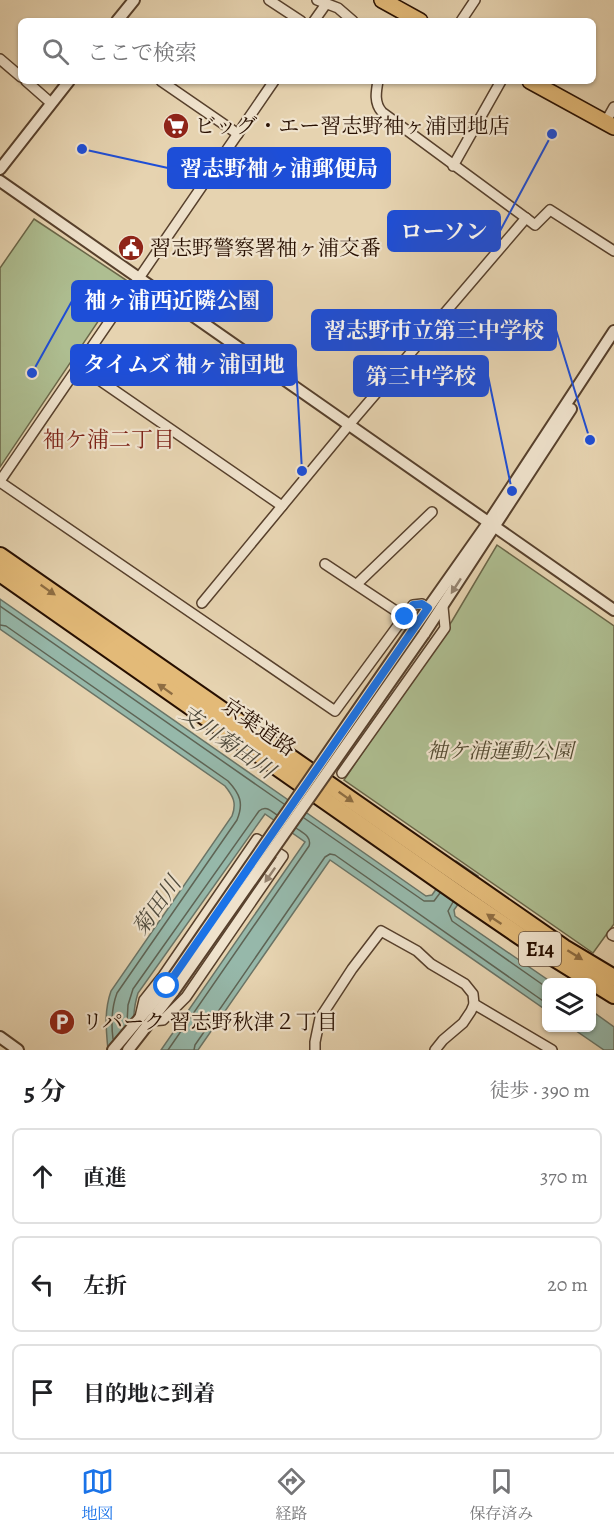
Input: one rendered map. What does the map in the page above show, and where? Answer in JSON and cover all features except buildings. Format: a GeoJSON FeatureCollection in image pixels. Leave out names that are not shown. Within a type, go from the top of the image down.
{"type":"FeatureCollection","features":[{"type":"Feature","properties":{"kind":"highway"},"geometry":{"type":"LineString","coordinates":[[382,0],[415,18]]}},
{"type":"Feature","properties":{"kind":"highway"},"geometry":{"type":"LineString","coordinates":[[535,84],[609,125]]}},
{"type":"Feature","properties":{"kind":"highway","name":"京葉道路"},"geometry":{"type":"LineString","coordinates":[[0,556],[441,873]]}},
{"type":"Feature","properties":{"kind":"highway","name":"京葉道路"},"geometry":{"type":"LineString","coordinates":[[0,573],[471,893],[614,978]]}},
{"type":"Feature","properties":{"kind":"highway","name":"京葉道路"},"geometry":{"type":"LineString","coordinates":[[471,893],[527,941],[614,995]]}},
{"type":"Feature","properties":{"kind":"street"},"geometry":{"type":"LineString","coordinates":[[119,18],[134,0]]}},
{"type":"Feature","properties":{"kind":"street"},"geometry":{"type":"LineString","coordinates":[[269,0],[296,18]]}},
{"type":"Feature","properties":{"kind":"street"},"geometry":{"type":"LineString","coordinates":[[463,18],[475,0]]}},
{"type":"Feature","properties":{"kind":"street"},"geometry":{"type":"LineString","coordinates":[[315,18],[321,2],[338,8],[350,18]]}},
{"type":"Feature","properties":{"kind":"street"},"geometry":{"type":"LineString","coordinates":[[0,58],[18,74]]}},
{"type":"Feature","properties":{"kind":"street"},"geometry":{"type":"LineString","coordinates":[[29,84],[51,103]]}},
{"type":"Feature","properties":{"kind":"street"},"geometry":{"type":"LineString","coordinates":[[0,169],[67,84]]}},
{"type":"Feature","properties":{"kind":"street"},"geometry":{"type":"LineString","coordinates":[[165,84],[238,134]]}},
{"type":"Feature","properties":{"kind":"street"},"geometry":{"type":"LineString","coordinates":[[272,84],[0,481],[335,711],[413,605],[422,604],[428,608]]}},
{"type":"Feature","properties":{"kind":"street"},"geometry":{"type":"LineString","coordinates":[[378,84],[376,96],[378,108],[382,112],[535,225],[550,210],[614,251]]}},
{"type":"Feature","properties":{"kind":"street"},"geometry":{"type":"LineString","coordinates":[[453,166],[499,84]]}},
{"type":"Feature","properties":{"kind":"street"},"geometry":{"type":"LineString","coordinates":[[609,125],[614,106]]}},
{"type":"Feature","properties":{"kind":"street"},"geometry":{"type":"LineString","coordinates":[[0,181],[614,610]]}},
{"type":"Feature","properties":{"kind":"street"},"geometry":{"type":"LineString","coordinates":[[202,603],[349,425],[526,218]]}},
{"type":"Feature","properties":{"kind":"street"},"geometry":{"type":"LineString","coordinates":[[128,1050],[146,1019],[424,634],[614,331]]}},
{"type":"Feature","properties":{"kind":"street"},"geometry":{"type":"LineString","coordinates":[[170,988],[414,628],[491,525],[614,344]]}},
{"type":"Feature","properties":{"kind":"street"},"geometry":{"type":"LineString","coordinates":[[79,366],[282,506]]}},
{"type":"Feature","properties":{"kind":"street"},"geometry":{"type":"LineString","coordinates":[[357,584],[432,512]]}},
{"type":"Feature","properties":{"kind":"street"},"geometry":{"type":"LineString","coordinates":[[325,564],[405,617]]}},
{"type":"Feature","properties":{"kind":"street"},"geometry":{"type":"LineString","coordinates":[[342,773],[445,628],[442,607]]}},
{"type":"Feature","properties":{"kind":"street"},"geometry":{"type":"LineString","coordinates":[[113,1050],[146,1019],[163,1020],[186,997],[283,856],[257,839],[144,1000],[146,1019]]}},
{"type":"Feature","properties":{"kind":"street"},"geometry":{"type":"LineString","coordinates":[[315,1050],[320,1018],[352,969],[381,931],[417,951],[431,964],[465,984],[473,994],[474,1004],[464,1023],[443,1040],[435,1050]]}},
{"type":"Feature","properties":{"kind":"street"},"geometry":{"type":"LineString","coordinates":[[474,1004],[552,1050]]}},
{"type":"Feature","properties":{"kind":"street"},"geometry":{"type":"LineString","coordinates":[[0,1037],[18,1050]]}},
{"type":"Feature","properties":{"kind":"green space"},"geometry":{"type":"Polygon","coordinates":[[[34,219],[126,280],[0,467],[0,268],[34,219]]]}},
{"type":"Feature","properties":{"kind":"green space","name":"袖ケ浦運動公園"},"geometry":{"type":"Polygon","coordinates":[[[497,545],[614,626],[614,924],[593,953],[344,780],[452,621],[497,545]]]}},
{"type":"Feature","properties":{"kind":"water"},"geometry":{"type":"Polygon","coordinates":[[[0,599],[426,896],[432,895],[456,861],[478,876],[454,910],[455,916],[545,978],[542,978],[542,1007],[330,860],[198,1050],[161,1050],[305,842],[265,814],[138,993],[134,1021],[136,1050],[108,1050],[106,1013],[111,991],[232,816],[233,800],[225,786],[0,629],[0,599]]]}},
{"type":"Feature","properties":{"kind":"water"},"geometry":{"type":"Polygon","coordinates":[[[596,1014],[614,1027],[614,1050],[604,1050],[578,1032],[596,1032],[596,1014]]]}},
{"type":"Feature","properties":{"kind":"place","name":"ビッグ・エー習志野袖ヶ浦団地店"},"geometry":{"type":"Point","coordinates":[176,126]}},
{"type":"Feature","properties":{"kind":"place","name":"ローソン"},"geometry":{"type":"Point","coordinates":[552,134]}},
{"type":"Feature","properties":{"kind":"place","name":"習志野袖ヶ浦郵便局"},"geometry":{"type":"Point","coordinates":[82,149]}},
{"type":"Feature","properties":{"kind":"place","name":"習志野警察署袖ヶ浦交番"},"geometry":{"type":"Point","coordinates":[131,248]}},
{"type":"Feature","properties":{"kind":"place","name":"袖ヶ浦西近隣公園"},"geometry":{"type":"Point","coordinates":[32,373]}},
{"type":"Feature","properties":{"kind":"place","name":"習志野市立第三中学校"},"geometry":{"type":"Point","coordinates":[590,440]}},
{"type":"Feature","properties":{"kind":"place","name":"タイムズ 袖ヶ浦団地"},"geometry":{"type":"Point","coordinates":[302,471]}},
{"type":"Feature","properties":{"kind":"place","name":"第三中学校"},"geometry":{"type":"Point","coordinates":[512,491]}},
{"type":"Feature","properties":{"kind":"place","name":"リパーク 習志野秋津２丁目"},"geometry":{"type":"Point","coordinates":[62,1022]}},
{"type":"Feature","properties":{"kind":"district","name":"袖ケ浦二丁目"},"geometry":{"type":"Point","coordinates":[109,440]}},
{"type":"Feature","properties":{"kind":"route"},"geometry":{"type":"LineString","coordinates":[[167,986],[428,608],[422,604],[413,605],[405,617]]}},
{"type":"Feature","properties":{"kind":"water label","name":"支川菊田川"},"geometry":{"type":"Point","coordinates":[227,742]}},
{"type":"Feature","properties":{"kind":"water label","name":"菊田川"},"geometry":{"type":"Point","coordinates":[157,906]}}]}
